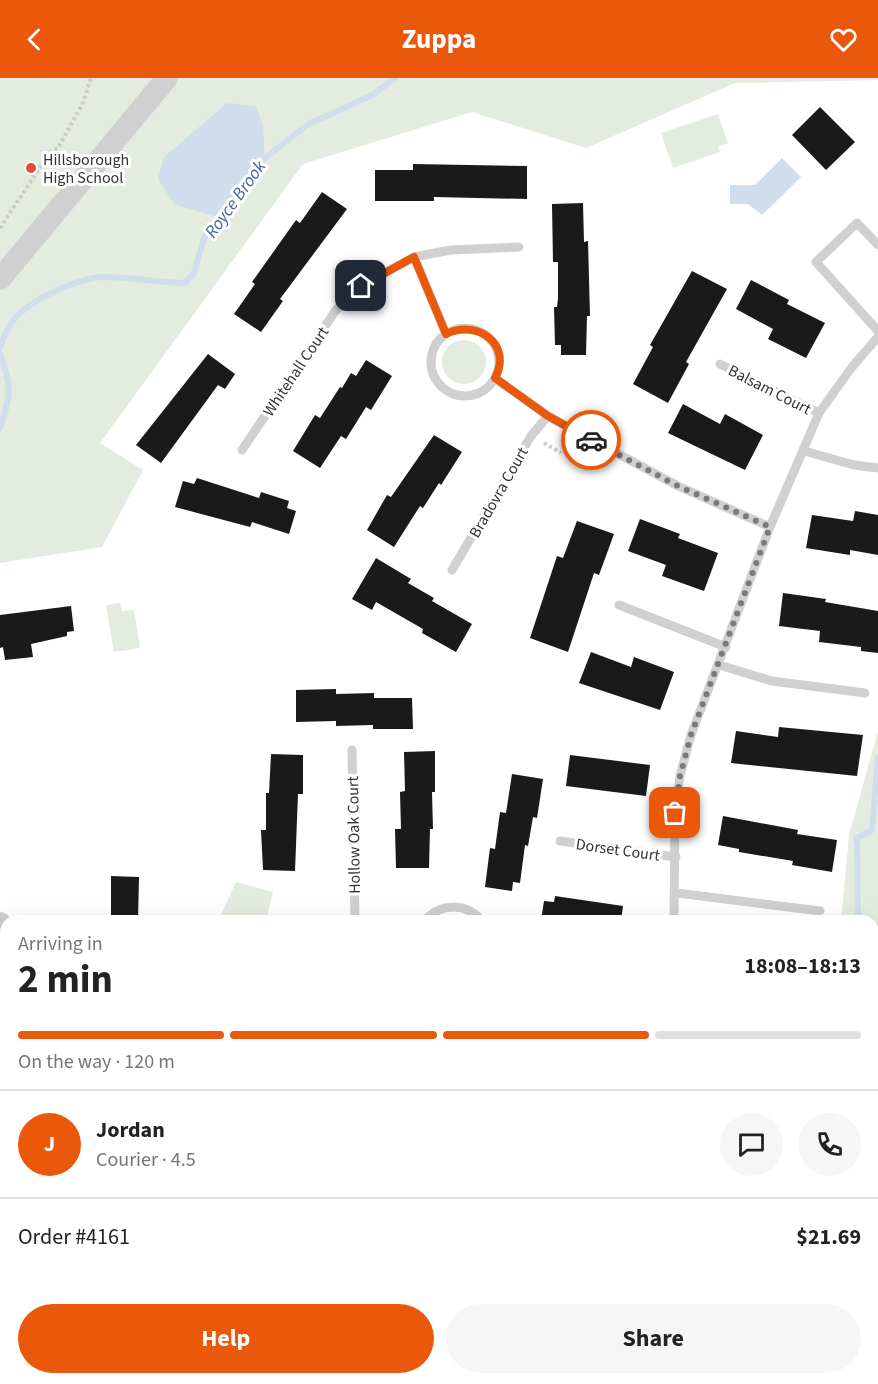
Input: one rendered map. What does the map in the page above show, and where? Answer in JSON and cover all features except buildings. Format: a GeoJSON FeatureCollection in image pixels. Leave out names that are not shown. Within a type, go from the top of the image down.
{"type":"FeatureCollection","features":[{"type":"Feature","properties":{"kind":"street"},"geometry":{"type":"LineString","coordinates":[[0,279],[167,78]]}},
{"type":"Feature","properties":{"kind":"lane"},"geometry":{"type":"LineString","coordinates":[[878,245],[857,222],[816,262],[878,331]]}},
{"type":"Feature","properties":{"kind":"lane","name":"Whitehall Court"},"geometry":{"type":"LineString","coordinates":[[242,450],[336,310],[361,286],[414,257],[451,250],[519,247]]}},
{"type":"Feature","properties":{"kind":"lane"},"geometry":{"type":"LineString","coordinates":[[414,257],[446,334]]}},
{"type":"Feature","properties":{"kind":"lane"},"geometry":{"type":"LineString","coordinates":[[466,327],[486,334],[498,352],[499,363],[495,378],[484,390],[473,395],[450,393],[440,386],[434,376],[432,352],[446,334],[466,327]]}},
{"type":"Feature","properties":{"kind":"lane"},"geometry":{"type":"LineString","coordinates":[[675,915],[677,893],[675,813],[680,776],[691,735],[770,527],[819,413],[852,367],[878,338]]}},
{"type":"Feature","properties":{"kind":"lane","name":"Balsam Court"},"geometry":{"type":"LineString","coordinates":[[720,364],[819,413]]}},
{"type":"Feature","properties":{"kind":"lane"},"geometry":{"type":"LineString","coordinates":[[495,378],[548,416],[678,486],[770,527]]}},
{"type":"Feature","properties":{"kind":"lane","name":"Bradovra Court"},"geometry":{"type":"LineString","coordinates":[[452,570],[531,436],[548,416]]}},
{"type":"Feature","properties":{"kind":"lane"},"geometry":{"type":"LineString","coordinates":[[804,451],[854,465],[878,468]]}},
{"type":"Feature","properties":{"kind":"lane"},"geometry":{"type":"LineString","coordinates":[[620,605],[726,646]]}},
{"type":"Feature","properties":{"kind":"lane"},"geometry":{"type":"LineString","coordinates":[[719,665],[772,681],[865,693]]}},
{"type":"Feature","properties":{"kind":"lane","name":"Hollow Oak Court"},"geometry":{"type":"LineString","coordinates":[[352,750],[355,915]]}},
{"type":"Feature","properties":{"kind":"lane","name":"Dorset Court"},"geometry":{"type":"LineString","coordinates":[[560,841],[676,857]]}},
{"type":"Feature","properties":{"kind":"lane"},"geometry":{"type":"LineString","coordinates":[[677,893],[820,911]]}},
{"type":"Feature","properties":{"kind":"lane"},"geometry":{"type":"LineString","coordinates":[[432,915],[441,908],[453,906],[466,908],[475,915]]}},
{"type":"Feature","properties":{"kind":"path"},"geometry":{"type":"LineString","coordinates":[[0,228],[51,151],[57,148],[83,103],[91,78]]}},
{"type":"Feature","properties":{"kind":"path"},"geometry":{"type":"LineString","coordinates":[[544,443],[561,453]]}},
{"type":"Feature","properties":{"kind":"shaded area"},"geometry":{"type":"Polygon","coordinates":[[[0,78],[878,78],[878,80],[735,83],[586,148],[472,112],[303,164],[100,443],[143,470],[102,547],[0,563],[0,78]]]}},
{"type":"Feature","properties":{"kind":"shaded area"},"geometry":{"type":"Polygon","coordinates":[[[718,114],[728,143],[718,147],[720,152],[673,168],[661,133],[718,114]]]}},
{"type":"Feature","properties":{"kind":"shaded area"},"geometry":{"type":"Polygon","coordinates":[[[464,340],[479,347],[486,362],[479,377],[464,384],[449,377],[442,362],[449,347],[464,340]]]}},
{"type":"Feature","properties":{"kind":"shaded area"},"geometry":{"type":"Polygon","coordinates":[[[120,603],[122,611],[134,610],[140,648],[114,652],[106,605],[120,603]]]}},
{"type":"Feature","properties":{"kind":"shaded area"},"geometry":{"type":"Polygon","coordinates":[[[878,731],[878,915],[842,915],[849,835],[878,731]]]}},
{"type":"Feature","properties":{"kind":"shaded area"},"geometry":{"type":"Polygon","coordinates":[[[236,882],[273,892],[267,915],[221,915],[236,882]]]}},
{"type":"Feature","properties":{"kind":"water"},"geometry":{"type":"Polygon","coordinates":[[[227,103],[256,106],[263,126],[265,161],[230,221],[174,204],[158,179],[164,157],[227,103]]]}},
{"type":"Feature","properties":{"kind":"water"},"geometry":{"type":"Polygon","coordinates":[[[782,158],[801,177],[762,215],[748,204],[730,204],[730,185],[755,185],[782,158]]]}},
{"type":"Feature","properties":{"kind":"waterway","name":"Royce Brook"},"geometry":{"type":"LineString","coordinates":[[259,163],[307,125],[372,95],[395,78]]}},
{"type":"Feature","properties":{"kind":"waterway","name":"Royce Brook"},"geometry":{"type":"LineString","coordinates":[[0,348],[7,330],[18,315],[36,302],[72,284],[106,277],[185,283],[194,273],[204,238],[223,212]]}},
{"type":"Feature","properties":{"kind":"waterway","name":"Royce Brook"},"geometry":{"type":"LineString","coordinates":[[0,354],[7,374],[9,391],[0,428]]}},
{"type":"Feature","properties":{"kind":"waterway"},"geometry":{"type":"LineString","coordinates":[[858,915],[857,838],[872,830],[878,758]]}},
{"type":"Feature","properties":{"kind":"way so far"},"geometry":{"type":"LineString","coordinates":[[591,440],[678,486],[770,527],[691,735],[680,776],[675,813]]}},
{"type":"Feature","properties":{"kind":"place","name":"Hillsborough High School"},"geometry":{"type":"Point","coordinates":[31,168]}},
{"type":"Feature","properties":{"kind":"route"},"geometry":{"type":"LineString","coordinates":[[361,286],[414,257],[446,334],[466,327],[486,334],[498,352],[499,363],[495,378],[548,416],[591,440]]}}]}
